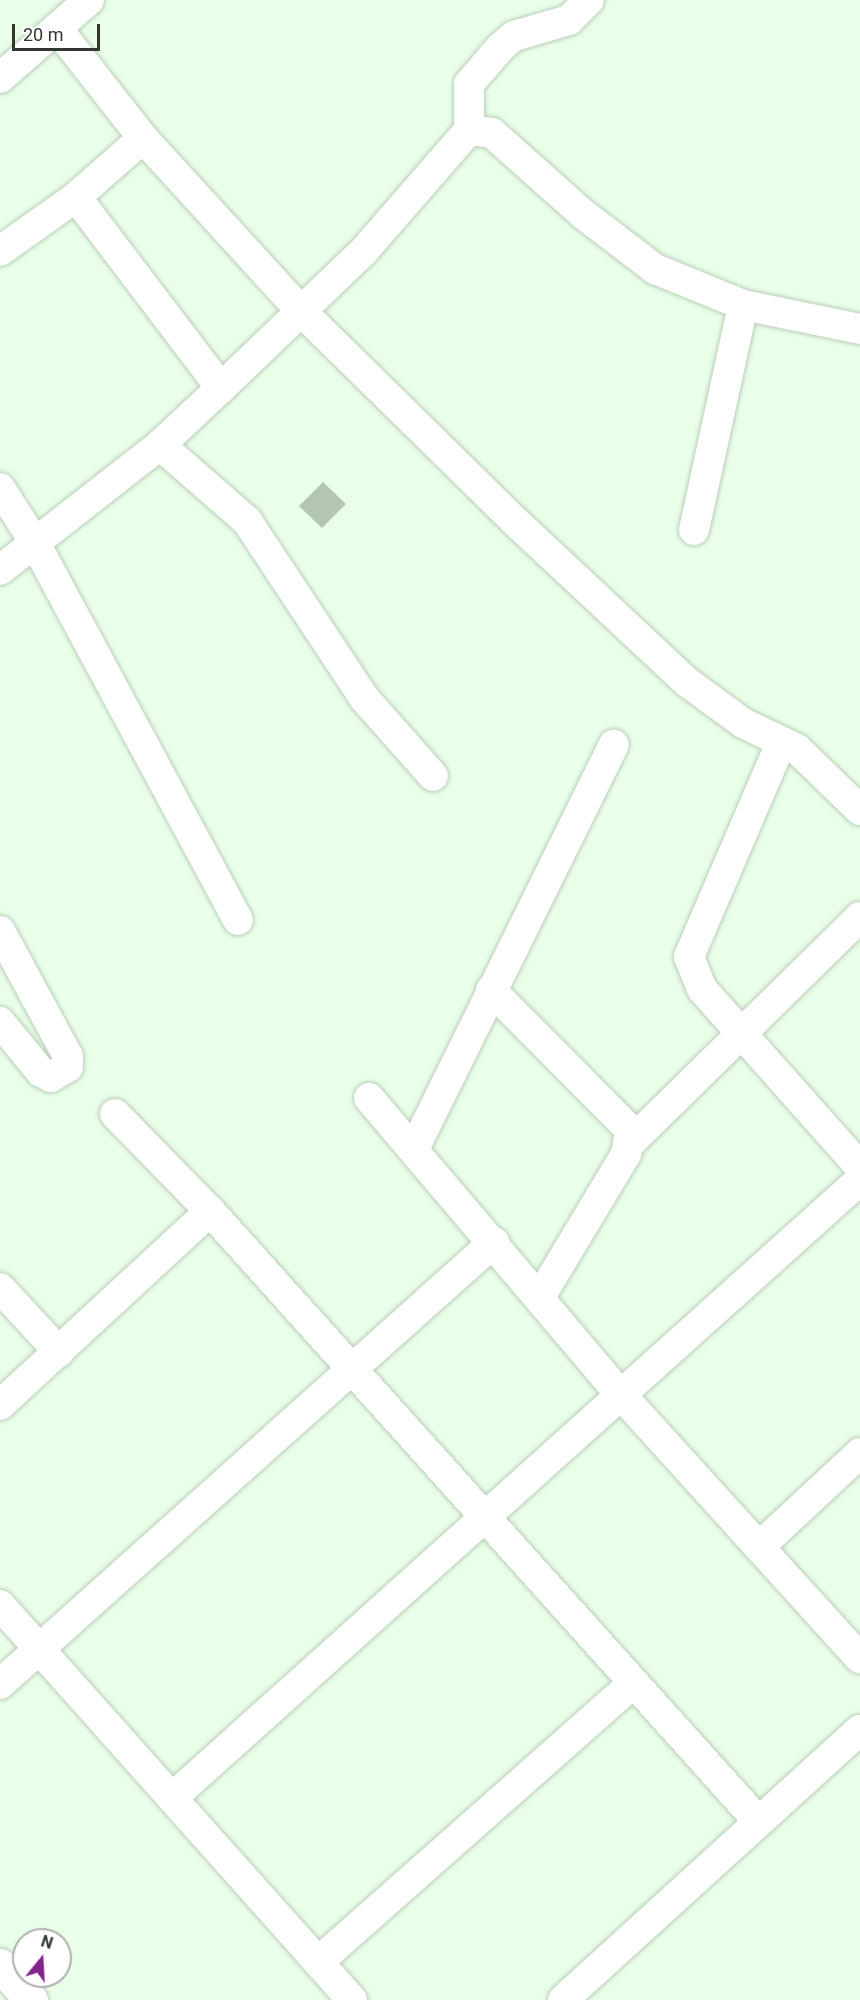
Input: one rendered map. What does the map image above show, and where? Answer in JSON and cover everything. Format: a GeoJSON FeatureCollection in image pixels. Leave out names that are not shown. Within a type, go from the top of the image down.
{"type":"FeatureCollection","features":[{"type":"Feature","properties":{"kind":"main road"},"geometry":{"type":"LineString","coordinates":[[0,1965],[32,2000]]}},
{"type":"Feature","properties":{"kind":"street"},"geometry":{"type":"LineString","coordinates":[[0,78],[59,31],[89,0]]}},
{"type":"Feature","properties":{"kind":"street"},"geometry":{"type":"LineString","coordinates":[[0,570],[160,445],[363,252],[469,130],[469,84],[500,48],[514,36],[569,20],[589,0]]}},
{"type":"Feature","properties":{"kind":"street"},"geometry":{"type":"LineString","coordinates":[[59,31],[142,138],[302,312],[687,682],[743,723],[818,766],[860,810]]}},
{"type":"Feature","properties":{"kind":"street"},"geometry":{"type":"LineString","coordinates":[[469,130],[492,133],[583,214],[655,268],[743,305],[860,329]]}},
{"type":"Feature","properties":{"kind":"street"},"geometry":{"type":"LineString","coordinates":[[0,251],[76,197],[142,138]]}},
{"type":"Feature","properties":{"kind":"street"},"geometry":{"type":"LineString","coordinates":[[76,197],[221,388]]}},
{"type":"Feature","properties":{"kind":"street"},"geometry":{"type":"LineString","coordinates":[[694,530],[743,305]]}},
{"type":"Feature","properties":{"kind":"street"},"geometry":{"type":"LineString","coordinates":[[160,445],[247,520],[364,698],[432,777]]}},
{"type":"Feature","properties":{"kind":"street"},"geometry":{"type":"LineString","coordinates":[[0,488],[35,543],[238,920]]}},
{"type":"Feature","properties":{"kind":"street"},"geometry":{"type":"LineString","coordinates":[[781,743],[688,957],[702,989],[860,1167]]}},
{"type":"Feature","properties":{"kind":"street"},"geometry":{"type":"LineString","coordinates":[[414,1149],[614,745]]}},
{"type":"Feature","properties":{"kind":"street"},"geometry":{"type":"LineString","coordinates":[[540,1297],[631,1142],[738,1032],[860,917]]}},
{"type":"Feature","properties":{"kind":"street"},"geometry":{"type":"LineString","coordinates":[[0,931],[68,1056],[68,1067],[51,1077],[40,1072],[0,1022]]}},
{"type":"Feature","properties":{"kind":"street"},"geometry":{"type":"LineString","coordinates":[[491,990],[622,1118],[631,1142]]}},
{"type":"Feature","properties":{"kind":"street"},"geometry":{"type":"LineString","coordinates":[[369,1098],[623,1396],[860,1658]]}},
{"type":"Feature","properties":{"kind":"street"},"geometry":{"type":"LineString","coordinates":[[115,1114],[210,1211],[348,1368],[759,1822]]}},
{"type":"Feature","properties":{"kind":"street"},"geometry":{"type":"LineString","coordinates":[[172,1798],[623,1396],[860,1180]]}},
{"type":"Feature","properties":{"kind":"street"},"geometry":{"type":"LineString","coordinates":[[0,1405],[210,1211]]}},
{"type":"Feature","properties":{"kind":"street"},"geometry":{"type":"LineString","coordinates":[[0,1684],[348,1368],[494,1242]]}},
{"type":"Feature","properties":{"kind":"street"},"geometry":{"type":"LineString","coordinates":[[0,1288],[59,1352]]}},
{"type":"Feature","properties":{"kind":"street"},"geometry":{"type":"LineString","coordinates":[[759,1547],[860,1453]]}},
{"type":"Feature","properties":{"kind":"street"},"geometry":{"type":"LineString","coordinates":[[0,1605],[352,2000]]}},
{"type":"Feature","properties":{"kind":"street"},"geometry":{"type":"LineString","coordinates":[[318,1962],[633,1683]]}},
{"type":"Feature","properties":{"kind":"street"},"geometry":{"type":"LineString","coordinates":[[563,2000],[860,1730]]}},
{"type":"Feature","properties":{"kind":"building"},"geometry":{"type":"Polygon","coordinates":[[[323,482],[346,504],[322,528],[299,506],[323,482]]]}}]}
